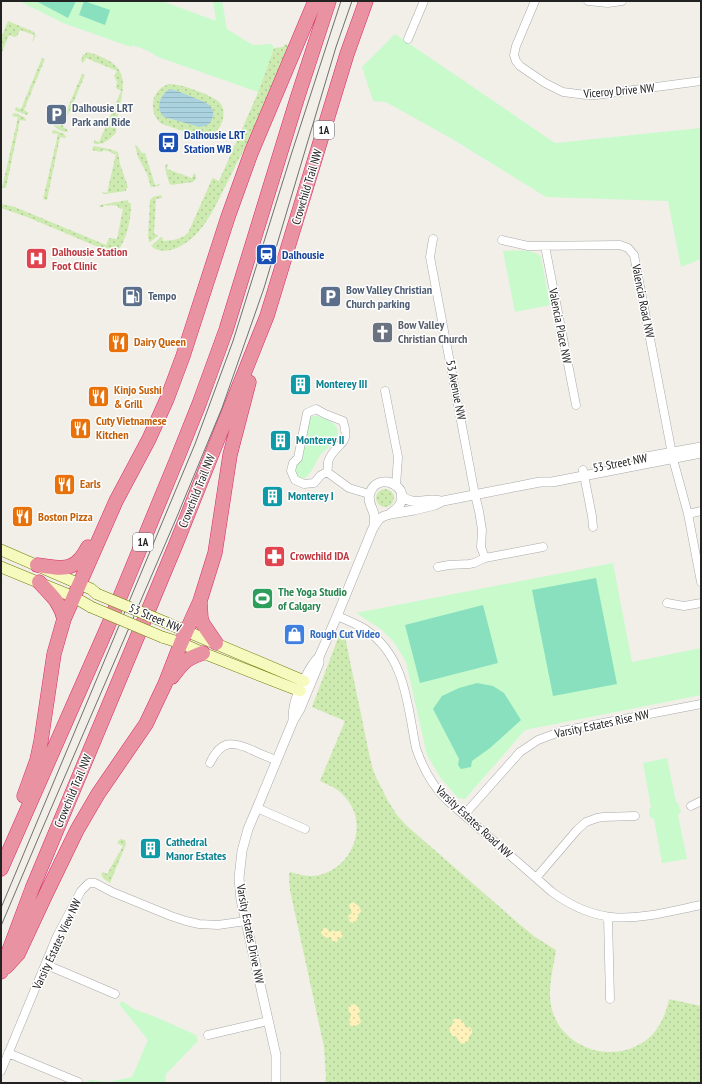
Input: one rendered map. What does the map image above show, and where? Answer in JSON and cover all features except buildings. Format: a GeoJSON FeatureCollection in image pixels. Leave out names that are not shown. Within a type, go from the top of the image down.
{"type":"FeatureCollection","features":[{"type":"Feature","properties":{"kind":"highway"},"geometry":{"type":"LineString","coordinates":[[1,868],[4,850],[37,760],[45,722],[54,654],[64,619],[116,501],[149,439],[167,399],[183,356],[228,217],[251,153],[315,1]]}},
{"type":"Feature","properties":{"kind":"highway","name":"1A"},"geometry":{"type":"LineString","coordinates":[[1,868],[108,626],[202,396],[226,330],[297,99],[329,1]]}},
{"type":"Feature","properties":{"kind":"highway","name":"Crowchild Trail NW"},"geometry":{"type":"LineString","coordinates":[[1,972],[32,889],[173,551],[268,316],[347,54],[366,1]]}},
{"type":"Feature","properties":{"kind":"highway"},"geometry":{"type":"LineString","coordinates":[[1,972],[18,954],[77,830],[98,794],[146,724],[165,684],[200,601],[210,572],[214,553],[230,455],[268,316]]}},
{"type":"Feature","properties":{"kind":"highway"},"geometry":{"type":"LineString","coordinates":[[37,565],[63,568],[71,567],[80,560],[85,554],[107,510],[116,501]]}},
{"type":"Feature","properties":{"kind":"highway"},"geometry":{"type":"LineString","coordinates":[[39,582],[59,604],[62,609],[64,619]]}},
{"type":"Feature","properties":{"kind":"highway"},"geometry":{"type":"LineString","coordinates":[[200,601],[201,618],[203,624],[216,644]]}},
{"type":"Feature","properties":{"kind":"highway"},"geometry":{"type":"LineString","coordinates":[[165,684],[184,662],[189,658],[203,653]]}},
{"type":"Feature","properties":{"kind":"main road","name":"53 Street NW"},"geometry":{"type":"LineString","coordinates":[[1,550],[91,589],[97,594],[168,623],[203,653],[305,687]]}},
{"type":"Feature","properties":{"kind":"main road","name":"53 Street NW"},"geometry":{"type":"LineString","coordinates":[[1,567],[74,597],[92,607],[162,637],[184,637],[216,644],[305,687]]}},
{"type":"Feature","properties":{"kind":"street"},"geometry":{"type":"LineString","coordinates":[[408,39],[424,1]]}},
{"type":"Feature","properties":{"kind":"street","name":"Viceroy Drive NW"},"geometry":{"type":"LineString","coordinates":[[535,1],[516,46],[515,58],[520,66],[554,88],[563,92],[586,95],[701,82]]}},
{"type":"Feature","properties":{"kind":"street"},"geometry":{"type":"LineString","coordinates":[[588,1],[608,3],[622,1]]}},
{"type":"Feature","properties":{"kind":"street","name":"53 Avenue NW"},"geometry":{"type":"LineString","coordinates":[[433,238],[430,257],[479,511],[482,530],[481,546],[485,558]]}},
{"type":"Feature","properties":{"kind":"street","name":"Valencia Road NW"},"geometry":{"type":"LineString","coordinates":[[502,240],[528,246],[620,245],[628,248],[632,252],[673,456],[688,514],[701,582]]}},
{"type":"Feature","properties":{"kind":"street","name":"Valencia Place NW"},"geometry":{"type":"LineString","coordinates":[[545,246],[576,405]]}},
{"type":"Feature","properties":{"kind":"street"},"geometry":{"type":"LineString","coordinates":[[385,391],[398,457],[396,486]]}},
{"type":"Feature","properties":{"kind":"street"},"geometry":{"type":"LineString","coordinates":[[316,409],[343,421],[346,432],[345,440],[333,453],[328,462],[328,472],[321,474],[314,483],[304,484],[295,480],[291,471],[293,463],[298,458],[307,413],[316,409]]}},
{"type":"Feature","properties":{"kind":"street","name":"53 Street NW"},"geometry":{"type":"LineString","coordinates":[[673,456],[701,447]]}},
{"type":"Feature","properties":{"kind":"street","name":"53 Street NW"},"geometry":{"type":"LineString","coordinates":[[390,514],[435,505],[443,501],[540,482],[552,482],[584,473],[673,456],[701,453]]}},
{"type":"Feature","properties":{"kind":"street"},"geometry":{"type":"LineString","coordinates":[[328,472],[349,488],[369,494],[372,488],[380,482],[391,483],[396,486],[400,490],[402,496],[401,501],[396,510],[390,514]]}},
{"type":"Feature","properties":{"kind":"street"},"geometry":{"type":"LineString","coordinates":[[386,482],[397,473]]}},
{"type":"Feature","properties":{"kind":"street"},"geometry":{"type":"LineString","coordinates":[[584,473],[593,527]]}},
{"type":"Feature","properties":{"kind":"street","name":"Varsity Estates Drive NW"},"geometry":{"type":"LineString","coordinates":[[369,494],[369,502],[374,515],[374,528]]}},
{"type":"Feature","properties":{"kind":"street","name":"53 Street NW"},"geometry":{"type":"LineString","coordinates":[[402,496],[414,502],[434,499],[443,501]]}},
{"type":"Feature","properties":{"kind":"street"},"geometry":{"type":"LineString","coordinates":[[688,514],[701,511]]}},
{"type":"Feature","properties":{"kind":"street","name":"Varsity Estates Drive NW"},"geometry":{"type":"LineString","coordinates":[[276,1083],[276,1055],[240,889],[240,862],[242,851],[256,808],[293,721],[294,707],[305,687],[314,661],[318,657],[337,616],[374,528],[379,519],[390,514]]}},
{"type":"Feature","properties":{"kind":"street"},"geometry":{"type":"LineString","coordinates":[[438,567],[454,564],[469,564],[485,558],[543,547]]}},
{"type":"Feature","properties":{"kind":"street"},"geometry":{"type":"LineString","coordinates":[[667,603],[684,606],[701,603]]}},
{"type":"Feature","properties":{"kind":"street","name":"Varsity Estates Road NW"},"geometry":{"type":"LineString","coordinates":[[337,616],[366,630],[378,640],[391,656],[402,679],[416,748],[423,766],[432,783],[439,792],[552,892],[570,904],[586,911],[608,917],[642,917],[701,905]]}},
{"type":"Feature","properties":{"kind":"street","name":"Varsity Estates Rise NW"},"geometry":{"type":"LineString","coordinates":[[464,815],[520,752],[538,740],[562,731],[701,704]]}},
{"type":"Feature","properties":{"kind":"street"},"geometry":{"type":"LineString","coordinates":[[210,763],[221,748],[234,744],[243,746],[276,760]]}},
{"type":"Feature","properties":{"kind":"street"},"geometry":{"type":"LineString","coordinates":[[691,806],[701,801]]}},
{"type":"Feature","properties":{"kind":"street"},"geometry":{"type":"LineString","coordinates":[[256,808],[305,829]]}},
{"type":"Feature","properties":{"kind":"street"},"geometry":{"type":"LineString","coordinates":[[536,878],[577,830],[586,822],[603,817],[635,816]]}},
{"type":"Feature","properties":{"kind":"street","name":"Varsity Estates View NW"},"geometry":{"type":"LineString","coordinates":[[1,1070],[60,932],[86,885],[95,883],[112,892],[186,921],[199,924],[228,924],[246,920]]}},
{"type":"Feature","properties":{"kind":"street"},"geometry":{"type":"LineString","coordinates":[[608,917],[610,1000]]}},
{"type":"Feature","properties":{"kind":"street"},"geometry":{"type":"LineString","coordinates":[[45,966],[54,968],[115,994]]}},
{"type":"Feature","properties":{"kind":"street"},"geometry":{"type":"LineString","coordinates":[[208,1035],[268,1021]]}},
{"type":"Feature","properties":{"kind":"street"},"geometry":{"type":"LineString","coordinates":[[8,1053],[78,1082]]}},
{"type":"Feature","properties":{"kind":"green space"},"geometry":{"type":"Polygon","coordinates":[[[19,1],[162,1],[216,21],[213,1],[222,1],[227,29],[253,45],[272,44],[274,48],[258,92],[158,57],[139,47],[132,45],[131,47],[63,23],[19,1]]]}},
{"type":"Feature","properties":{"kind":"green space"},"geometry":{"type":"Polygon","coordinates":[[[36,1],[76,1],[68,18],[36,1]]]}},
{"type":"Feature","properties":{"kind":"green space"},"geometry":{"type":"Polygon","coordinates":[[[84,1],[110,10],[105,25],[79,15],[84,1]]]}},
{"type":"Feature","properties":{"kind":"green space"},"geometry":{"type":"Polygon","coordinates":[[[8,21],[35,33],[34,35],[20,30],[15,37],[9,35],[1,55],[1,38],[8,21]]]}},
{"type":"Feature","properties":{"kind":"green space"},"geometry":{"type":"Polygon","coordinates":[[[395,34],[555,143],[701,128],[701,259],[681,267],[668,201],[546,197],[454,140],[386,102],[373,101],[362,67],[395,34]]]}},
{"type":"Feature","properties":{"kind":"green space"},"geometry":{"type":"Polygon","coordinates":[[[285,44],[290,46],[254,130],[208,219],[195,236],[177,248],[163,251],[157,250],[151,246],[161,237],[163,241],[173,240],[188,233],[212,179],[213,178],[219,181],[257,95],[274,48],[283,47],[285,44]]]}},
{"type":"Feature","properties":{"kind":"green space"},"geometry":{"type":"Polygon","coordinates":[[[87,52],[104,58],[115,65],[121,73],[123,83],[116,133],[101,144],[95,144],[94,140],[99,142],[121,91],[116,88],[117,82],[114,76],[117,71],[86,58],[83,63],[81,61],[83,54],[84,55],[87,52]]]}},
{"type":"Feature","properties":{"kind":"green space"},"geometry":{"type":"Polygon","coordinates":[[[42,58],[45,59],[24,110],[29,113],[27,115],[16,111],[16,107],[21,109],[42,58]]]}},
{"type":"Feature","properties":{"kind":"green space"},"geometry":{"type":"Polygon","coordinates":[[[82,74],[85,75],[63,127],[68,130],[67,132],[62,131],[54,126],[55,124],[60,126],[82,74]]]}},
{"type":"Feature","properties":{"kind":"green space"},"geometry":{"type":"Polygon","coordinates":[[[169,84],[174,84],[205,94],[218,101],[221,104],[224,114],[219,128],[211,135],[203,137],[162,124],[154,114],[153,102],[158,91],[169,84]],[[167,91],[161,97],[164,117],[178,121],[167,91]]]}},
{"type":"Feature","properties":{"kind":"green space"},"geometry":{"type":"Polygon","coordinates":[[[15,113],[24,117],[26,121],[20,120],[6,188],[2,188],[18,117],[12,116],[15,113]]]}},
{"type":"Feature","properties":{"kind":"green space"},"geometry":{"type":"Polygon","coordinates":[[[54,130],[64,134],[66,137],[60,137],[47,200],[43,199],[58,134],[52,133],[54,130]]]}},
{"type":"Feature","properties":{"kind":"green space"},"geometry":{"type":"Polygon","coordinates":[[[135,145],[142,153],[145,153],[155,185],[160,184],[159,186],[151,187],[147,174],[138,157],[135,145]]]}},
{"type":"Feature","properties":{"kind":"green space"},"geometry":{"type":"Polygon","coordinates":[[[94,146],[118,152],[120,164],[128,187],[126,191],[104,194],[102,193],[107,193],[116,154],[103,150],[101,152],[92,150],[94,146]]]}},
{"type":"Feature","properties":{"kind":"green space"},"geometry":{"type":"Polygon","coordinates":[[[166,164],[168,164],[167,169],[192,178],[194,173],[196,175],[196,179],[193,182],[171,185],[169,183],[165,168],[166,164]]]}},
{"type":"Feature","properties":{"kind":"green space"},"geometry":{"type":"Polygon","coordinates":[[[161,195],[162,198],[156,199],[154,234],[158,236],[149,242],[150,200],[153,197],[161,195]]]}},
{"type":"Feature","properties":{"kind":"green space"},"geometry":{"type":"Polygon","coordinates":[[[128,200],[131,204],[128,229],[118,251],[113,252],[1,208],[1,204],[15,207],[106,245],[109,238],[117,239],[123,209],[118,208],[118,206],[110,205],[99,207],[100,205],[128,200]]]}},
{"type":"Feature","properties":{"kind":"green space"},"geometry":{"type":"Polygon","coordinates":[[[503,251],[529,251],[538,254],[541,257],[550,305],[515,312],[503,251]]]}},
{"type":"Feature","properties":{"kind":"green space"},"geometry":{"type":"Polygon","coordinates":[[[315,416],[334,424],[338,431],[337,436],[319,457],[312,471],[304,478],[300,479],[293,473],[309,417],[315,416]]]}},
{"type":"Feature","properties":{"kind":"green space"},"geometry":{"type":"Polygon","coordinates":[[[381,489],[389,489],[394,494],[392,505],[389,507],[381,507],[376,502],[376,494],[381,489]]]}},
{"type":"Feature","properties":{"kind":"green space"},"geometry":{"type":"Polygon","coordinates":[[[613,563],[632,662],[701,648],[701,695],[525,730],[465,799],[458,798],[440,777],[427,755],[406,662],[394,642],[381,629],[356,613],[613,563]]]}},
{"type":"Feature","properties":{"kind":"green space"},"geometry":{"type":"Polygon","coordinates":[[[596,578],[617,684],[553,696],[532,590],[596,578]]]}},
{"type":"Feature","properties":{"kind":"green space"},"geometry":{"type":"Polygon","coordinates":[[[483,605],[498,663],[420,683],[405,625],[483,605]]]}},
{"type":"Feature","properties":{"kind":"green space"},"geometry":{"type":"Polygon","coordinates":[[[341,630],[344,632],[374,773],[388,801],[397,815],[407,826],[518,923],[535,937],[556,950],[550,998],[553,1013],[560,1027],[570,1038],[582,1046],[610,1052],[625,1050],[639,1045],[655,1032],[663,1019],[669,999],[701,1006],[701,1083],[325,1083],[324,1047],[290,890],[289,875],[290,872],[311,876],[332,870],[341,864],[348,856],[356,836],[357,825],[355,814],[350,804],[339,791],[320,781],[345,721],[312,707],[341,630]]]}},
{"type":"Feature","properties":{"kind":"green space"},"geometry":{"type":"Polygon","coordinates":[[[477,683],[493,686],[504,693],[521,720],[490,748],[472,761],[471,767],[461,769],[458,765],[459,759],[433,709],[442,696],[459,688],[477,683]]]}},
{"type":"Feature","properties":{"kind":"green space"},"geometry":{"type":"Polygon","coordinates":[[[667,758],[676,802],[678,803],[681,811],[678,815],[687,859],[662,863],[654,819],[650,817],[649,810],[651,807],[643,763],[667,758]]]}},
{"type":"Feature","properties":{"kind":"green space"},"geometry":{"type":"Polygon","coordinates":[[[120,839],[125,840],[126,844],[110,883],[104,879],[101,874],[103,872],[107,874],[123,846],[117,843],[120,839]]]}},
{"type":"Feature","properties":{"kind":"green space"},"geometry":{"type":"Polygon","coordinates":[[[122,1001],[134,1009],[196,1035],[198,1041],[166,1074],[165,1083],[88,1083],[88,1081],[91,1080],[108,1082],[132,1077],[148,1040],[119,1004],[122,1001]]]}},
{"type":"Feature","properties":{"kind":"sand"},"geometry":{"type":"Polygon","coordinates":[[[352,902],[358,906],[361,912],[358,914],[358,918],[354,923],[350,922],[348,916],[352,913],[349,906],[352,902]]]}},
{"type":"Feature","properties":{"kind":"sand"},"geometry":{"type":"Polygon","coordinates":[[[325,928],[328,929],[329,932],[332,930],[336,932],[339,930],[343,936],[341,938],[339,937],[337,942],[332,941],[331,937],[327,938],[322,935],[321,932],[325,928]]]}},
{"type":"Feature","properties":{"kind":"sand"},"geometry":{"type":"Polygon","coordinates":[[[354,1004],[359,1009],[360,1012],[358,1013],[361,1022],[356,1026],[351,1026],[349,1019],[351,1016],[348,1009],[350,1005],[354,1004]]]}},
{"type":"Feature","properties":{"kind":"sand"},"geometry":{"type":"Polygon","coordinates":[[[454,1019],[460,1019],[467,1028],[470,1027],[472,1030],[468,1041],[463,1044],[460,1043],[456,1036],[453,1036],[450,1033],[450,1027],[453,1024],[454,1019]]]}},
{"type":"Feature","properties":{"kind":"water"},"geometry":{"type":"Polygon","coordinates":[[[170,89],[208,104],[213,110],[210,123],[200,127],[164,117],[159,106],[161,98],[170,89]]]}},
{"type":"Feature","properties":{"kind":"tram line"},"geometry":{"type":"LineString","coordinates":[[1,908],[195,444],[233,341],[341,1]]}},
{"type":"Feature","properties":{"kind":"tram line"},"geometry":{"type":"LineString","coordinates":[[1,926],[176,519],[222,408],[264,288],[336,47],[352,1]]}},
{"type":"Feature","properties":{"kind":"place","name":"Dalhousie LRT Park and Ride"},"geometry":{"type":"Point","coordinates":[56,115]}},
{"type":"Feature","properties":{"kind":"place","name":"Dalhousie LRT Station WB"},"geometry":{"type":"Point","coordinates":[169,142]}},
{"type":"Feature","properties":{"kind":"place","name":"Dalhousie"},"geometry":{"type":"Point","coordinates":[266,255]}},
{"type":"Feature","properties":{"kind":"place","name":"Dalhousie Station Foot Clinic"},"geometry":{"type":"Point","coordinates":[36,259]}},
{"type":"Feature","properties":{"kind":"place","name":"Tempo"},"geometry":{"type":"Point","coordinates":[132,296]}},
{"type":"Feature","properties":{"kind":"place","name":"Bow Valley Christian Church parking"},"geometry":{"type":"Point","coordinates":[331,297]}},
{"type":"Feature","properties":{"kind":"place","name":"Bow Valley Christian Church"},"geometry":{"type":"Point","coordinates":[382,332]}},
{"type":"Feature","properties":{"kind":"place","name":"Dairy Queen"},"geometry":{"type":"Point","coordinates":[118,342]}},
{"type":"Feature","properties":{"kind":"place","name":"Monterey III"},"geometry":{"type":"Point","coordinates":[301,384]}},
{"type":"Feature","properties":{"kind":"place","name":"Kinjo Sushi & Grill"},"geometry":{"type":"Point","coordinates":[99,397]}},
{"type":"Feature","properties":{"kind":"place","name":"Cuty Vietnamese Kitchen"},"geometry":{"type":"Point","coordinates":[81,428]}},
{"type":"Feature","properties":{"kind":"place","name":"Monterey II"},"geometry":{"type":"Point","coordinates":[280,440]}},
{"type":"Feature","properties":{"kind":"place","name":"Earls"},"geometry":{"type":"Point","coordinates":[64,484]}},
{"type":"Feature","properties":{"kind":"place","name":"Monterey I"},"geometry":{"type":"Point","coordinates":[273,496]}},
{"type":"Feature","properties":{"kind":"place","name":"Boston Pizza"},"geometry":{"type":"Point","coordinates":[23,517]}},
{"type":"Feature","properties":{"kind":"place","name":"Crowchild IDA"},"geometry":{"type":"Point","coordinates":[274,556]}},
{"type":"Feature","properties":{"kind":"place","name":"The Yoga Studio of Calgary"},"geometry":{"type":"Point","coordinates":[262,599]}},
{"type":"Feature","properties":{"kind":"place","name":"Rough Cut Video"},"geometry":{"type":"Point","coordinates":[295,634]}},
{"type":"Feature","properties":{"kind":"place","name":"Cathedral Manor Estates"},"geometry":{"type":"Point","coordinates":[151,849]}}]}
